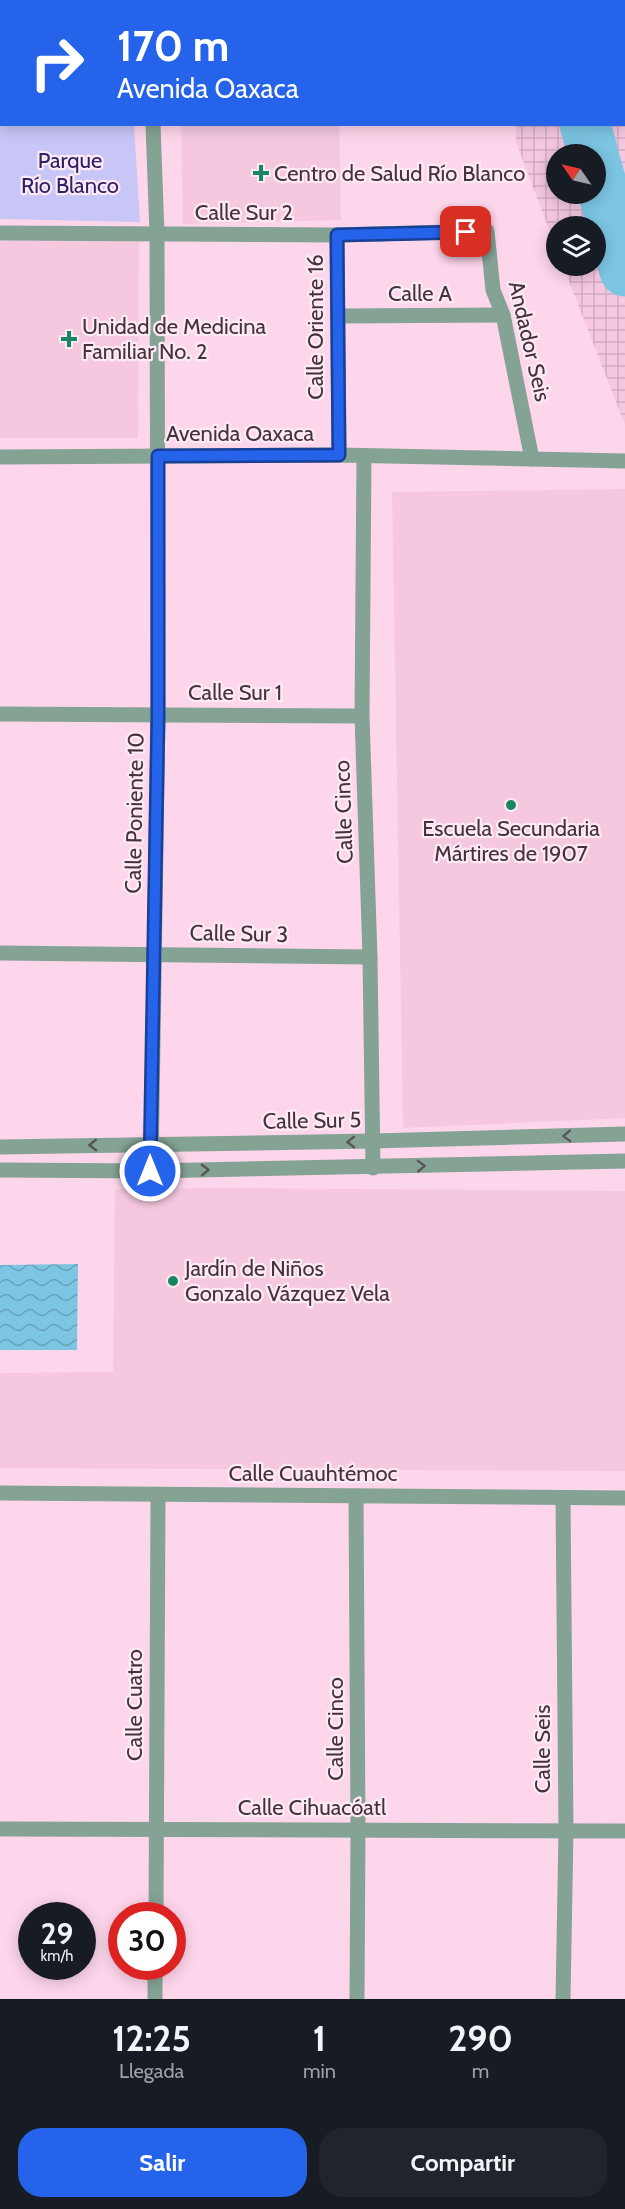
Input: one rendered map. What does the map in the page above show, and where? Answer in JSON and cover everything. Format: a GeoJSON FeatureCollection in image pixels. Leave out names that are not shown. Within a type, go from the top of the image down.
{"type":"FeatureCollection","features":[{"type":"Feature","properties":{"kind":"street","name":"Calle Poniente 10"},"geometry":{"type":"LineString","coordinates":[[150,1171],[158,714],[157,234],[153,126]]}},
{"type":"Feature","properties":{"kind":"street","name":"Calle Sur 2"},"geometry":{"type":"LineString","coordinates":[[0,232],[337,235],[487,231]]}},
{"type":"Feature","properties":{"kind":"street","name":"Andador Seis"},"geometry":{"type":"LineString","coordinates":[[487,231],[493,290],[503,315],[532,459]]}},
{"type":"Feature","properties":{"kind":"street","name":"Calle Oriente 16"},"geometry":{"type":"LineString","coordinates":[[337,235],[339,455]]}},
{"type":"Feature","properties":{"kind":"street","name":"Calle A"},"geometry":{"type":"LineString","coordinates":[[338,316],[503,315]]}},
{"type":"Feature","properties":{"kind":"street","name":"Avenida Oaxaca"},"geometry":{"type":"LineString","coordinates":[[0,457],[339,455],[625,461]]}},
{"type":"Feature","properties":{"kind":"street","name":"Calle Cinco"},"geometry":{"type":"LineString","coordinates":[[364,456],[362,716],[370,957],[373,1168]]}},
{"type":"Feature","properties":{"kind":"street","name":"Calle Sur 1"},"geometry":{"type":"LineString","coordinates":[[0,714],[362,716]]}},
{"type":"Feature","properties":{"kind":"street","name":"Calle Sur 3"},"geometry":{"type":"LineString","coordinates":[[0,953],[370,957]]}},
{"type":"Feature","properties":{"kind":"street","name":"Calle Sur 5"},"geometry":{"type":"LineString","coordinates":[[0,1147],[625,1134]]}},
{"type":"Feature","properties":{"kind":"street"},"geometry":{"type":"LineString","coordinates":[[0,1170],[150,1171],[373,1168],[625,1161]]}},
{"type":"Feature","properties":{"kind":"street","name":"Calle Cuauhtémoc"},"geometry":{"type":"LineString","coordinates":[[0,1493],[625,1498]]}},
{"type":"Feature","properties":{"kind":"street","name":"Calle Cuatro"},"geometry":{"type":"LineString","coordinates":[[156,1902],[158,1496]]}},
{"type":"Feature","properties":{"kind":"street","name":"Calle Cinco"},"geometry":{"type":"LineString","coordinates":[[356,1496],[357,1999]]}},
{"type":"Feature","properties":{"kind":"street","name":"Calle Seis"},"geometry":{"type":"LineString","coordinates":[[563,1498],[566,1831],[563,1999]]}},
{"type":"Feature","properties":{"kind":"street","name":"Calle Cihuacóatl"},"geometry":{"type":"LineString","coordinates":[[0,1829],[625,1831]]}},
{"type":"Feature","properties":{"kind":"street"},"geometry":{"type":"LineString","coordinates":[[155,1980],[155,1999]]}},
{"type":"Feature","properties":{"kind":"shaded area","name":"Centro de Salud Río Blanco"},"geometry":{"type":"Polygon","coordinates":[[[181,126],[339,126],[341,220],[183,224],[181,126]]]}},
{"type":"Feature","properties":{"kind":"shaded area"},"geometry":{"type":"Polygon","coordinates":[[[516,126],[625,126],[625,425],[567,276],[606,276],[606,216],[546,216],[546,222],[516,142],[516,126]]]}},
{"type":"Feature","properties":{"kind":"shaded area","name":"Unidad de Medicina Familiar No. 2"},"geometry":{"type":"Polygon","coordinates":[[[0,241],[139,241],[138,438],[0,438],[0,241]]]}},
{"type":"Feature","properties":{"kind":"shaded area","name":"Escuela Secundaria Mártires de 1907"},"geometry":{"type":"Polygon","coordinates":[[[625,489],[625,1118],[403,1128],[392,492],[625,489]]]}},
{"type":"Feature","properties":{"kind":"shaded area"},"geometry":{"type":"Polygon","coordinates":[[[115,1189],[625,1191],[625,1471],[0,1468],[0,1373],[113,1372],[115,1189]]]}},
{"type":"Feature","properties":{"kind":"green space","name":"Parque Río Blanco"},"geometry":{"type":"Polygon","coordinates":[[[0,126],[134,126],[140,222],[0,219],[0,126]]]}},
{"type":"Feature","properties":{"kind":"water"},"geometry":{"type":"Polygon","coordinates":[[[78,1264],[77,1350],[0,1350],[0,1265],[78,1264]]]}},
{"type":"Feature","properties":{"kind":"waterway"},"geometry":{"type":"LineString","coordinates":[[586,126],[590,144]]}},
{"type":"Feature","properties":{"kind":"waterway"},"geometry":{"type":"LineString","coordinates":[[606,202],[625,271]]}},
{"type":"Feature","properties":{"kind":"place","name":"Centro de Salud Río Blanco"},"geometry":{"type":"Point","coordinates":[261,173]}},
{"type":"Feature","properties":{"kind":"place","name":"Unidad de Medicina Familiar No. 2"},"geometry":{"type":"Point","coordinates":[69,339]}},
{"type":"Feature","properties":{"kind":"place","name":"Escuela Secundaria Mártires de 1907"},"geometry":{"type":"Point","coordinates":[511,805]}},
{"type":"Feature","properties":{"kind":"place","name":"Jardín de Niños Gonzalo Vázquez Vela"},"geometry":{"type":"Point","coordinates":[173,1281]}},
{"type":"Feature","properties":{"kind":"route"},"geometry":{"type":"LineString","coordinates":[[150,1171],[158,714],[158,456],[339,455],[337,235],[466,232]]}}]}
